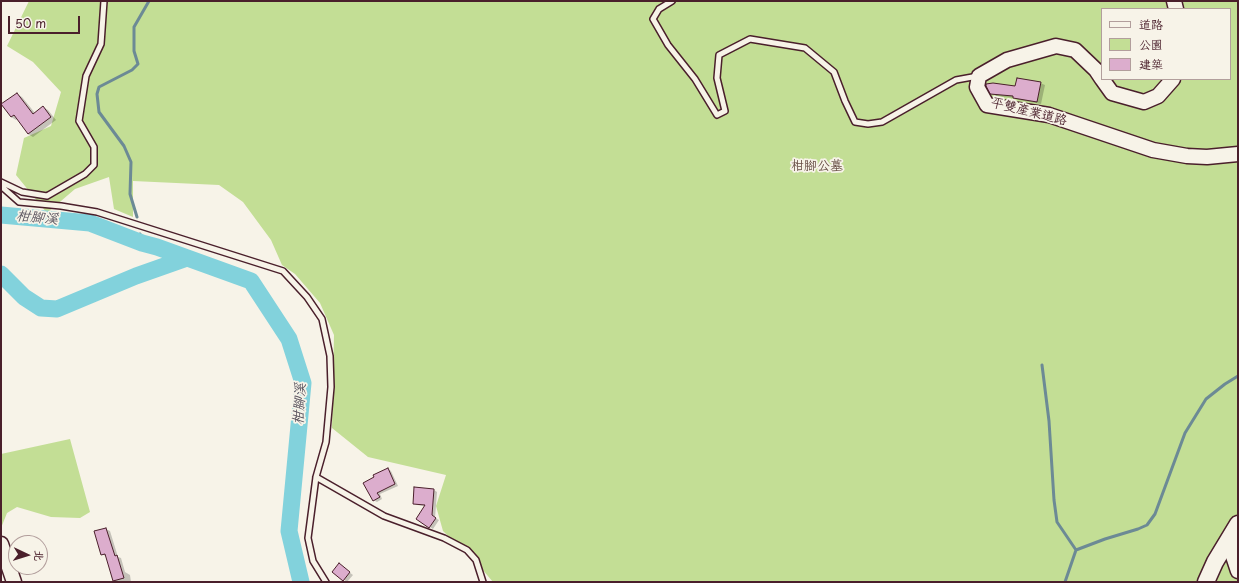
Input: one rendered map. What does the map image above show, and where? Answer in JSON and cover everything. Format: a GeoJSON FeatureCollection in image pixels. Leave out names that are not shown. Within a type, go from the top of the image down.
{"type":"FeatureCollection","features":[{"type":"Feature","properties":{"kind":"main road"},"geometry":{"type":"LineString","coordinates":[[1206,582],[1215,562],[1236,527]]}},
{"type":"Feature","properties":{"kind":"street"},"geometry":{"type":"LineString","coordinates":[[979,76],[1007,60],[1056,46],[1075,50],[1096,70],[1101,78]]}},
{"type":"Feature","properties":{"kind":"street","name":"平雙產業道路"},"geometry":{"type":"LineString","coordinates":[[979,76],[978,87],[987,105],[1049,115],[1153,150],[1187,156],[1207,157],[1238,154]]}},
{"type":"Feature","properties":{"kind":"street"},"geometry":{"type":"LineString","coordinates":[[1103,80],[1112,93],[1144,102],[1158,96],[1172,80]]}},
{"type":"Feature","properties":{"kind":"street"},"geometry":{"type":"LineString","coordinates":[[1236,527],[1234,556],[1238,571]]}},
{"type":"Feature","properties":{"kind":"street"},"geometry":{"type":"LineString","coordinates":[[1,544],[14,582]]}},
{"type":"Feature","properties":{"kind":"lane"},"geometry":{"type":"LineString","coordinates":[[1,182],[22,192],[47,196],[85,174],[94,165],[94,147],[79,121],[86,76],[101,44],[104,1]]}},
{"type":"Feature","properties":{"kind":"lane"},"geometry":{"type":"LineString","coordinates":[[672,1],[659,9],[653,18],[668,45],[695,79],[718,116],[725,111],[717,78],[719,55],[750,39],[805,48],[834,72],[855,122],[868,124],[882,122],[956,80],[979,76]]}},
{"type":"Feature","properties":{"kind":"lane"},"geometry":{"type":"LineString","coordinates":[[1,186],[19,202],[61,206],[97,212],[283,271],[307,297],[322,319],[330,356],[331,387],[326,442],[316,477],[308,538],[313,561],[326,582]]}},
{"type":"Feature","properties":{"kind":"lane"},"geometry":{"type":"LineString","coordinates":[[316,477],[384,516],[444,538],[468,550],[476,560],[483,582]]}},
{"type":"Feature","properties":{"kind":"green space","name":"柑腳公墓"},"geometry":{"type":"Polygon","coordinates":[[[29,1],[1238,1],[1238,582],[493,582],[482,569],[443,531],[436,506],[446,475],[368,457],[332,428],[334,335],[320,303],[295,274],[282,265],[271,240],[243,202],[219,185],[133,181],[133,217],[114,209],[109,177],[75,189],[47,213],[16,175],[24,138],[51,126],[61,92],[33,62],[7,46],[29,1]]]}},
{"type":"Feature","properties":{"kind":"green space"},"geometry":{"type":"Polygon","coordinates":[[[70,439],[90,512],[80,518],[51,517],[17,507],[7,513],[1,528],[1,454],[70,439]]]}},
{"type":"Feature","properties":{"kind":"building"},"geometry":{"type":"Polygon","coordinates":[[[1017,78],[1041,82],[1037,102],[1013,98],[1013,96],[990,94],[986,86],[986,84],[993,83],[1015,86],[1017,78]]]}},
{"type":"Feature","properties":{"kind":"building"},"geometry":{"type":"Polygon","coordinates":[[[17,93],[33,114],[43,106],[51,117],[28,134],[14,115],[11,117],[1,104],[17,93]]]}},
{"type":"Feature","properties":{"kind":"building"},"geometry":{"type":"Polygon","coordinates":[[[388,468],[395,484],[377,493],[380,497],[373,501],[363,483],[374,477],[373,475],[388,468]]]}},
{"type":"Feature","properties":{"kind":"building"},"geometry":{"type":"Polygon","coordinates":[[[414,487],[434,489],[432,515],[436,518],[429,528],[416,519],[425,505],[413,504],[414,487]]]}},
{"type":"Feature","properties":{"kind":"building"},"geometry":{"type":"Polygon","coordinates":[[[106,528],[115,556],[117,555],[124,578],[113,581],[105,554],[101,555],[94,531],[106,528]]]}},
{"type":"Feature","properties":{"kind":"building"},"geometry":{"type":"Polygon","coordinates":[[[339,563],[350,572],[343,581],[332,572],[339,563]]]}},
{"type":"Feature","properties":{"kind":"waterway"},"geometry":{"type":"LineString","coordinates":[[137,217],[130,194],[131,162],[124,146],[99,112],[97,94],[99,87],[132,70],[138,64],[134,51],[134,27],[149,1]]}},
{"type":"Feature","properties":{"kind":"waterway","name":"柑腳溪"},"geometry":{"type":"LineString","coordinates":[[1,215],[90,223],[251,281],[289,339],[303,383],[289,531],[301,582]]}},
{"type":"Feature","properties":{"kind":"waterway","name":"柑腳溪"},"geometry":{"type":"LineString","coordinates":[[140,234],[142,243]]}},
{"type":"Feature","properties":{"kind":"waterway","name":"柑腳溪"},"geometry":{"type":"LineString","coordinates":[[1,274],[24,297],[41,308],[57,309],[136,276],[187,258]]}},
{"type":"Feature","properties":{"kind":"waterway"},"geometry":{"type":"LineString","coordinates":[[1042,365],[1049,421],[1054,500],[1057,522],[1076,550]]}},
{"type":"Feature","properties":{"kind":"waterway"},"geometry":{"type":"LineString","coordinates":[[1065,582],[1076,550],[1147,525],[1155,514],[1185,433],[1206,399],[1238,376]]}}]}
